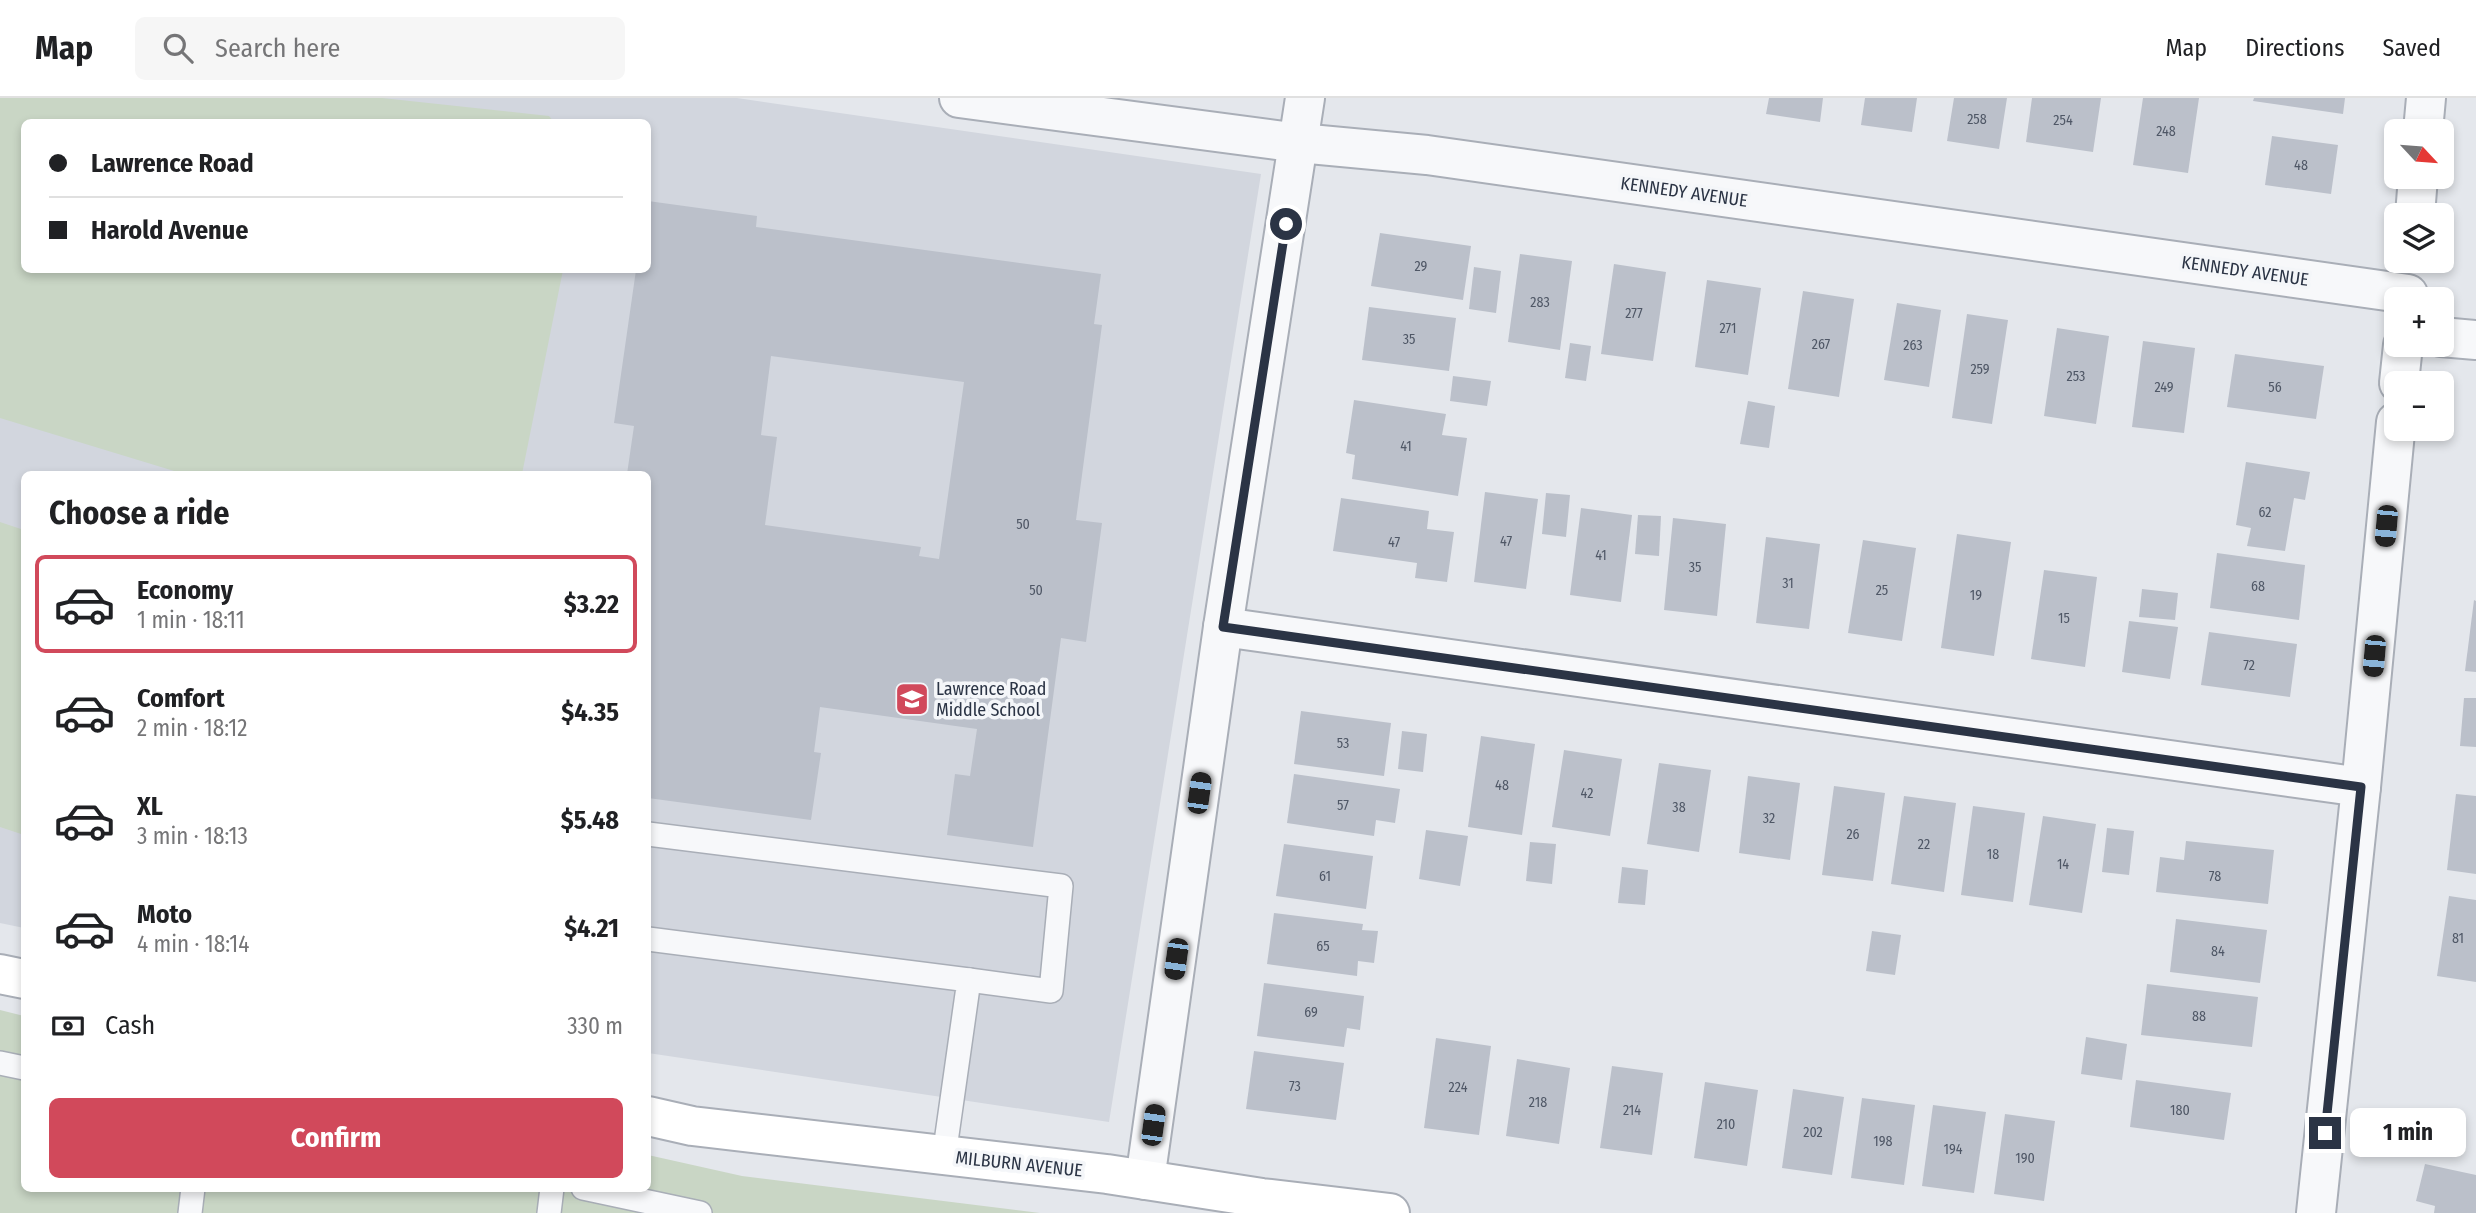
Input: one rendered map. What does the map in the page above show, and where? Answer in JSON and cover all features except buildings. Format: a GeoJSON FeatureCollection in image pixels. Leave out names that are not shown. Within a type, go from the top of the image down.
{"type":"FeatureCollection","features":[{"type":"Feature","properties":{"kind":"street","name":"KENNEDY AVENUE"},"geometry":{"type":"LineString","coordinates":[[959,98],[1299,143],[1427,155],[2408,284]]}},
{"type":"Feature","properties":{"kind":"street"},"geometry":{"type":"LineString","coordinates":[[1145,1180],[1223,627],[1305,98]]}},
{"type":"Feature","properties":{"kind":"street"},"geometry":{"type":"LineString","coordinates":[[2424,119],[2426,98]]}},
{"type":"Feature","properties":{"kind":"street"},"geometry":{"type":"LineString","coordinates":[[2454,338],[2476,340]]}},
{"type":"Feature","properties":{"kind":"street"},"geometry":{"type":"LineString","coordinates":[[2316,1213],[2394,441]]}},
{"type":"Feature","properties":{"kind":"street"},"geometry":{"type":"LineString","coordinates":[[1223,627],[2361,787]]}},
{"type":"Feature","properties":{"kind":"street"},"geometry":{"type":"LineString","coordinates":[[0,974],[21,978]]}},
{"type":"Feature","properties":{"kind":"street","name":"MILBURN AVENUE"},"geometry":{"type":"LineString","coordinates":[[651,1117],[692,1126],[1145,1180],[1262,1198],[1390,1213]]}},
{"type":"Feature","properties":{"kind":"lane"},"geometry":{"type":"LineString","coordinates":[[651,834],[1061,886],[1051,990],[651,939]]}},
{"type":"Feature","properties":{"kind":"lane"},"geometry":{"type":"LineString","coordinates":[[944,1156],[970,980]]}},
{"type":"Feature","properties":{"kind":"lane"},"geometry":{"type":"LineString","coordinates":[[0,1063],[21,1067]]}},
{"type":"Feature","properties":{"kind":"lane"},"geometry":{"type":"LineString","coordinates":[[190,1213],[193,1192]]}},
{"type":"Feature","properties":{"kind":"lane"},"geometry":{"type":"LineString","coordinates":[[549,1213],[552,1192]]}},
{"type":"Feature","properties":{"kind":"lane"},"geometry":{"type":"LineString","coordinates":[[602,1192],[700,1213]]}},
{"type":"Feature","properties":{"kind":"shaded area","name":"Lawrence Road Middle School"},"geometry":{"type":"Polygon","coordinates":[[[0,98],[737,98],[1261,174],[1109,1122],[651,1053],[651,471],[21,471],[21,927],[0,923],[0,98]]]}},
{"type":"Feature","properties":{"kind":"green space"},"geometry":{"type":"Polygon","coordinates":[[[0,98],[382,98],[549,116],[552,119],[21,119],[21,273],[562,273],[523,471],[174,471],[0,418],[0,98]]]}},
{"type":"Feature","properties":{"kind":"green space"},"geometry":{"type":"Polygon","coordinates":[[[0,522],[21,529],[21,834],[0,827],[0,522]]]}},
{"type":"Feature","properties":{"kind":"green space"},"geometry":{"type":"Polygon","coordinates":[[[0,1010],[21,1015],[21,1192],[651,1192],[651,1156],[742,1176],[1040,1213],[0,1213],[0,1010]]]}},
{"type":"Feature","properties":{"kind":"place","name":"Lawrence Road Middle School"},"geometry":{"type":"Point","coordinates":[912,699]}},
{"type":"Feature","properties":{"kind":"route"},"geometry":{"type":"LineString","coordinates":[[1286,224],[1223,627],[2361,787],[2325,1133]]}}]}
